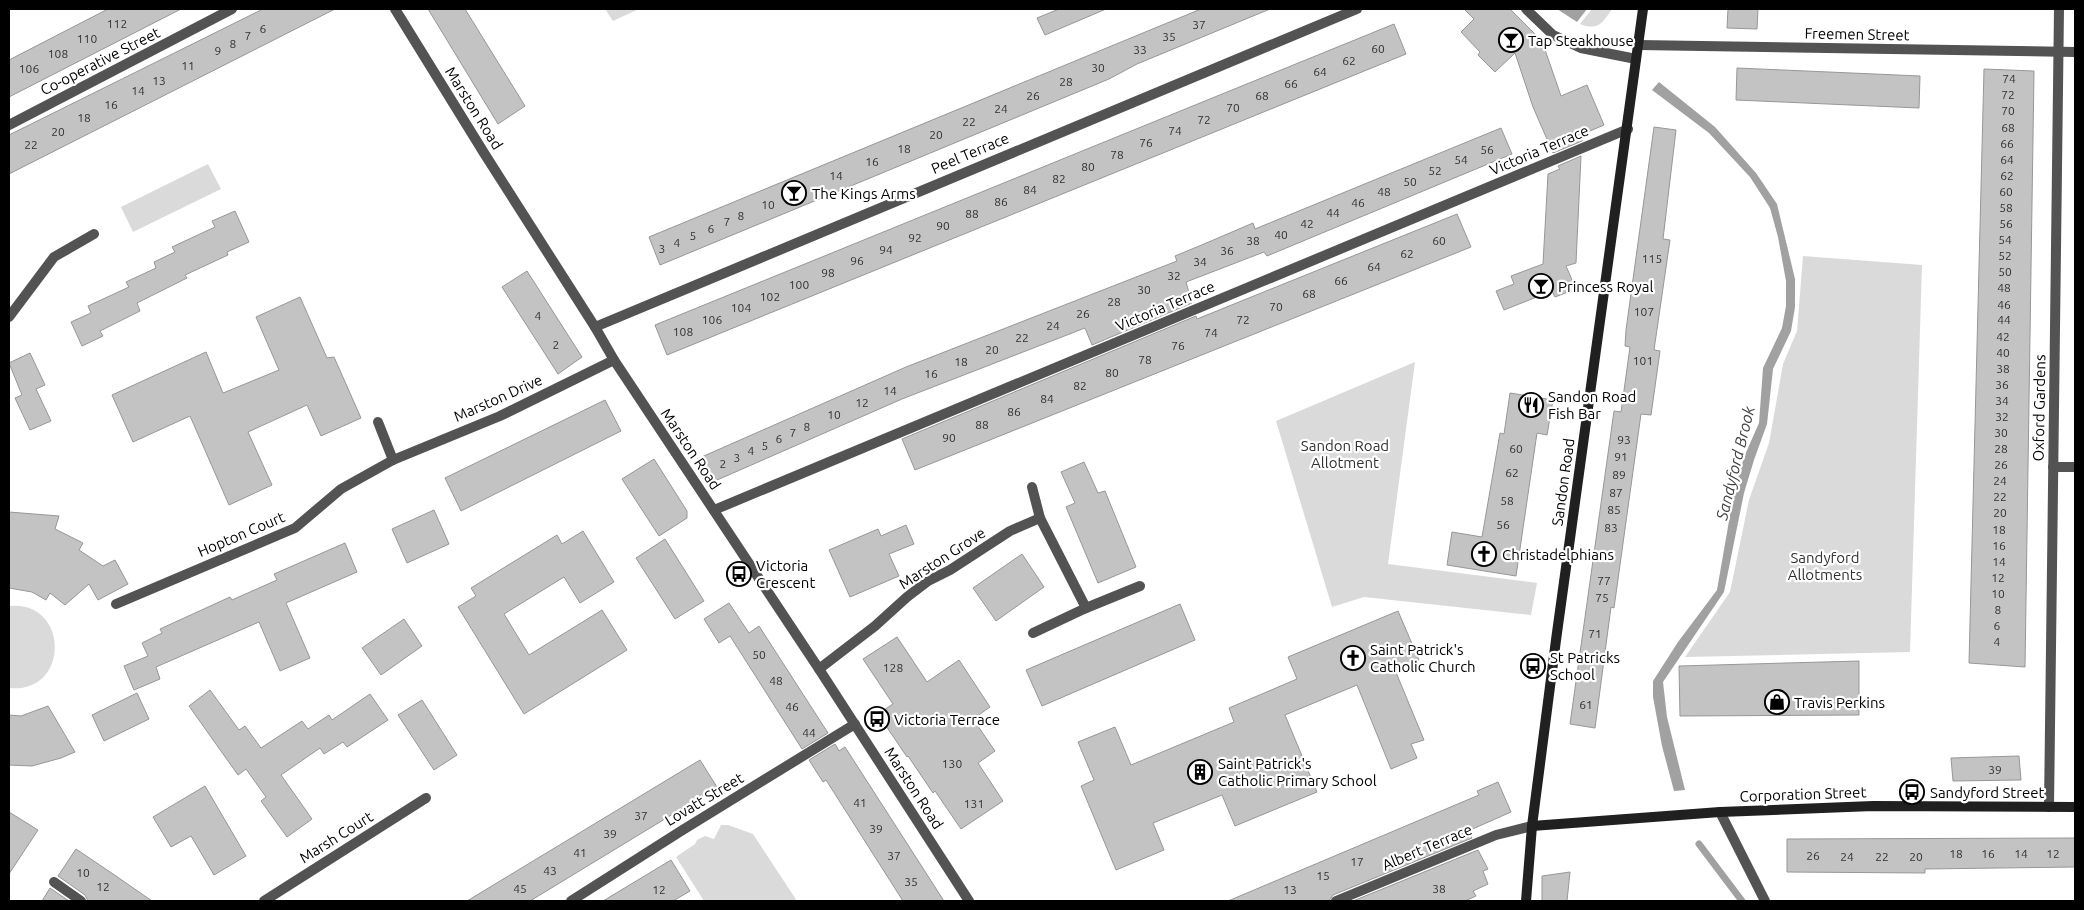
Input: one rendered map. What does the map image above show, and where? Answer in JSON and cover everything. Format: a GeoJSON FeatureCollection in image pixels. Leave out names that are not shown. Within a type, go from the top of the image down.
{"type":"FeatureCollection","features":[{"type":"Feature","properties":{"kind":"main road","name":"Sandon Road"},"geometry":{"type":"LineString","coordinates":[[1526,901],[1532,826],[1556,640],[1628,129],[1643,9]]}},
{"type":"Feature","properties":{"kind":"main road","name":"Corporation Street"},"geometry":{"type":"LineString","coordinates":[[1532,826],[1720,812],[1873,806],[2075,807]]}},
{"type":"Feature","properties":{"kind":"street","name":"Co-operative Street"},"geometry":{"type":"LineString","coordinates":[[9,125],[232,9]]}},
{"type":"Feature","properties":{"kind":"street","name":"Marston Road"},"geometry":{"type":"LineString","coordinates":[[395,9],[614,360],[819,669],[969,901]]}},
{"type":"Feature","properties":{"kind":"street","name":"Peel Terrace"},"geometry":{"type":"LineString","coordinates":[[595,327],[1357,9]]}},
{"type":"Feature","properties":{"kind":"street"},"geometry":{"type":"LineString","coordinates":[[1526,9],[1553,35],[1581,48],[1636,59]]}},
{"type":"Feature","properties":{"kind":"street","name":"Oxford Gardens"},"geometry":{"type":"LineString","coordinates":[[2050,807],[2059,9]]}},
{"type":"Feature","properties":{"kind":"street","name":"Freemen Street"},"geometry":{"type":"LineString","coordinates":[[1639,45],[2075,52]]}},
{"type":"Feature","properties":{"kind":"street","name":"Victoria Terrace"},"geometry":{"type":"LineString","coordinates":[[714,510],[1628,129]]}},
{"type":"Feature","properties":{"kind":"street"},"geometry":{"type":"LineString","coordinates":[[9,317],[54,257],[94,234]]}},
{"type":"Feature","properties":{"kind":"street","name":"Marston Drive"},"geometry":{"type":"LineString","coordinates":[[393,460],[500,416],[614,360]]}},
{"type":"Feature","properties":{"kind":"street"},"geometry":{"type":"LineString","coordinates":[[378,422],[393,460]]}},
{"type":"Feature","properties":{"kind":"street","name":"Hopton Court"},"geometry":{"type":"LineString","coordinates":[[116,604],[295,528],[341,489],[393,460]]}},
{"type":"Feature","properties":{"kind":"street"},"geometry":{"type":"LineString","coordinates":[[2053,467],[2075,467]]}},
{"type":"Feature","properties":{"kind":"street"},"geometry":{"type":"LineString","coordinates":[[1032,487],[1040,518],[1086,608]]}},
{"type":"Feature","properties":{"kind":"street","name":"Marston Grove"},"geometry":{"type":"LineString","coordinates":[[819,669],[875,626],[928,581],[950,570],[1010,531],[1040,518]]}},
{"type":"Feature","properties":{"kind":"street"},"geometry":{"type":"LineString","coordinates":[[1033,633],[1086,608],[1140,586]]}},
{"type":"Feature","properties":{"kind":"street","name":"Lovatt Street"},"geometry":{"type":"LineString","coordinates":[[571,901],[688,826],[855,724]]}},
{"type":"Feature","properties":{"kind":"street","name":"Marsh Court"},"geometry":{"type":"LineString","coordinates":[[264,901],[426,798]]}},
{"type":"Feature","properties":{"kind":"street"},"geometry":{"type":"LineString","coordinates":[[1720,812],[1765,901]]}},
{"type":"Feature","properties":{"kind":"street","name":"Albert Terrace"},"geometry":{"type":"LineString","coordinates":[[1336,901],[1496,835],[1532,826]]}},
{"type":"Feature","properties":{"kind":"street"},"geometry":{"type":"LineString","coordinates":[[54,882],[81,901]]}},
{"type":"Feature","properties":{"kind":"green space"},"geometry":{"type":"Polygon","coordinates":[[[605,9],[639,9],[613,21],[605,9]]]}},
{"type":"Feature","properties":{"kind":"green space"},"geometry":{"type":"Polygon","coordinates":[[[1592,9],[1612,9],[1596,26],[1580,24],[1592,9]]]}},
{"type":"Feature","properties":{"kind":"green space"},"geometry":{"type":"Polygon","coordinates":[[[208,164],[221,189],[133,232],[121,207],[208,164]]]}},
{"type":"Feature","properties":{"kind":"green space","name":"Sandyford Allotments"},"geometry":{"type":"Polygon","coordinates":[[[1803,256],[1922,265],[1910,652],[1685,657],[1730,592],[1749,500],[1769,443],[1783,364],[1797,331],[1803,256]]]}},
{"type":"Feature","properties":{"kind":"green space","name":"Sandon Road Allotment"},"geometry":{"type":"Polygon","coordinates":[[[1415,362],[1388,564],[1537,583],[1531,615],[1364,597],[1332,607],[1276,421],[1415,362]]]}},
{"type":"Feature","properties":{"kind":"green space"},"geometry":{"type":"Polygon","coordinates":[[[9,606],[29,608],[43,617],[52,630],[55,647],[52,663],[44,677],[29,686],[9,688],[9,606]]]}},
{"type":"Feature","properties":{"kind":"green space"},"geometry":{"type":"Polygon","coordinates":[[[721,825],[728,825],[753,834],[796,901],[704,901],[676,857],[705,836],[714,839],[721,825]]]}},
{"type":"Feature","properties":{"kind":"shaded area"},"geometry":{"type":"Polygon","coordinates":[[[1557,9],[1587,9],[1577,22],[1557,9]]]}},
{"type":"Feature","properties":{"kind":"shaded area"},"geometry":{"type":"Polygon","coordinates":[[[1659,82],[1715,127],[1756,173],[1777,204],[1795,279],[1795,307],[1791,331],[1773,369],[1767,424],[1744,493],[1724,592],[1663,682],[1667,717],[1685,790],[1674,791],[1662,746],[1653,697],[1653,681],[1678,642],[1717,590],[1734,492],[1744,457],[1759,423],[1763,368],[1782,328],[1786,306],[1786,281],[1778,237],[1770,208],[1750,177],[1709,133],[1652,90],[1659,82]]]}},
{"type":"Feature","properties":{"kind":"building"},"geometry":{"type":"Polygon","coordinates":[[[108,9],[181,9],[9,97],[9,60],[108,9]]]}},
{"type":"Feature","properties":{"kind":"building"},"geometry":{"type":"Polygon","coordinates":[[[263,9],[335,9],[9,174],[9,135],[263,9]]]}},
{"type":"Feature","properties":{"kind":"building"},"geometry":{"type":"Polygon","coordinates":[[[428,9],[465,9],[525,106],[498,124],[428,9]]]}},
{"type":"Feature","properties":{"kind":"building"},"geometry":{"type":"Polygon","coordinates":[[[1059,9],[1106,9],[1045,35],[1037,18],[1059,9]]]}},
{"type":"Feature","properties":{"kind":"building"},"geometry":{"type":"Polygon","coordinates":[[[1201,9],[1270,9],[1137,64],[1109,79],[660,265],[649,237],[1201,9]]]}},
{"type":"Feature","properties":{"kind":"building"},"geometry":{"type":"Polygon","coordinates":[[[1464,9],[1510,9],[1542,41],[1561,96],[1587,85],[1604,125],[1583,134],[1582,141],[1553,153],[1533,107],[1515,53],[1495,72],[1478,55],[1480,52],[1461,32],[1474,19],[1464,9]]]}},
{"type":"Feature","properties":{"kind":"building"},"geometry":{"type":"Polygon","coordinates":[[[1728,9],[1758,9],[1757,29],[1727,28],[1728,9]]]}},
{"type":"Feature","properties":{"kind":"building"},"geometry":{"type":"Polygon","coordinates":[[[1394,24],[1406,54],[667,355],[655,325],[1394,24]]]}},
{"type":"Feature","properties":{"kind":"building"},"geometry":{"type":"Polygon","coordinates":[[[1737,68],[1920,76],[1919,108],[1736,100],[1737,68]]]}},
{"type":"Feature","properties":{"kind":"building"},"geometry":{"type":"Polygon","coordinates":[[[1984,69],[2034,71],[2025,667],[1969,663],[1984,69]]]}},
{"type":"Feature","properties":{"kind":"building"},"geometry":{"type":"Polygon","coordinates":[[[1654,127],[1676,130],[1663,239],[1670,240],[1654,350],[1660,351],[1651,415],[1641,414],[1614,608],[1611,607],[1595,728],[1570,724],[1614,411],[1621,412],[1630,347],[1625,346],[1626,330],[1654,127]]]}},
{"type":"Feature","properties":{"kind":"building"},"geometry":{"type":"Polygon","coordinates":[[[1501,128],[1512,154],[1267,256],[1264,252],[1186,282],[1192,303],[1092,345],[1085,328],[902,399],[708,484],[697,459],[906,367],[1177,261],[1175,256],[1253,223],[1255,229],[1501,128]]]}},
{"type":"Feature","properties":{"kind":"building"},"geometry":{"type":"Polygon","coordinates":[[[1581,156],[1576,263],[1566,266],[1576,289],[1555,297],[1552,291],[1504,310],[1496,291],[1514,284],[1511,276],[1543,264],[1548,174],[1560,169],[1558,166],[1581,156]]]}},
{"type":"Feature","properties":{"kind":"building"},"geometry":{"type":"Polygon","coordinates":[[[235,211],[249,242],[227,252],[228,255],[185,275],[187,278],[137,303],[140,311],[100,331],[103,336],[82,346],[71,322],[91,313],[88,306],[129,287],[126,282],[156,268],[154,262],[175,252],[172,247],[215,227],[212,221],[235,211]]]}},
{"type":"Feature","properties":{"kind":"building"},"geometry":{"type":"Polygon","coordinates":[[[1457,214],[1471,247],[915,470],[902,439],[1196,316],[1197,319],[1457,214]]]}},
{"type":"Feature","properties":{"kind":"building"},"geometry":{"type":"Polygon","coordinates":[[[527,271],[582,357],[558,374],[502,287],[527,271]]]}},
{"type":"Feature","properties":{"kind":"building"},"geometry":{"type":"Polygon","coordinates":[[[300,297],[327,358],[334,357],[361,418],[321,436],[307,405],[248,432],[272,485],[229,505],[190,416],[133,442],[112,395],[206,352],[223,393],[279,370],[256,317],[300,297]]]}},
{"type":"Feature","properties":{"kind":"building"},"geometry":{"type":"Polygon","coordinates":[[[30,353],[45,385],[36,389],[51,421],[30,430],[15,398],[22,395],[9,363],[30,353]]]}},
{"type":"Feature","properties":{"kind":"building"},"geometry":{"type":"Polygon","coordinates":[[[1510,393],[1553,400],[1547,435],[1537,433],[1516,576],[1447,565],[1452,532],[1482,537],[1500,433],[1504,434],[1510,393]]]}},
{"type":"Feature","properties":{"kind":"building"},"geometry":{"type":"Polygon","coordinates":[[[605,400],[621,431],[461,511],[445,478],[605,400]]]}},
{"type":"Feature","properties":{"kind":"building"},"geometry":{"type":"Polygon","coordinates":[[[654,459],[687,511],[687,518],[659,536],[622,479],[654,459]]]}},
{"type":"Feature","properties":{"kind":"building"},"geometry":{"type":"Polygon","coordinates":[[[1084,462],[1098,493],[1105,491],[1136,567],[1098,583],[1066,507],[1075,503],[1061,472],[1084,462]]]}},
{"type":"Feature","properties":{"kind":"building"},"geometry":{"type":"Polygon","coordinates":[[[434,510],[449,544],[407,563],[392,529],[434,510]]]}},
{"type":"Feature","properties":{"kind":"building"},"geometry":{"type":"Polygon","coordinates":[[[9,512],[59,516],[55,529],[83,543],[79,550],[103,566],[115,560],[128,584],[98,600],[89,584],[65,605],[50,593],[46,600],[32,592],[9,588],[9,512]]]}},
{"type":"Feature","properties":{"kind":"building"},"geometry":{"type":"Polygon","coordinates":[[[906,525],[914,544],[889,554],[899,576],[850,597],[829,550],[878,529],[881,536],[906,525]]]}},
{"type":"Feature","properties":{"kind":"building"},"geometry":{"type":"Polygon","coordinates":[[[583,531],[614,582],[580,603],[564,577],[504,614],[529,655],[602,610],[627,650],[524,714],[458,607],[476,596],[471,588],[557,535],[562,544],[583,531]]]}},
{"type":"Feature","properties":{"kind":"building"},"geometry":{"type":"Polygon","coordinates":[[[665,539],[704,601],[675,619],[636,558],[665,539]]]}},
{"type":"Feature","properties":{"kind":"building"},"geometry":{"type":"Polygon","coordinates":[[[345,543],[357,572],[286,603],[310,658],[280,671],[259,622],[156,667],[160,679],[134,690],[124,666],[148,656],[142,643],[162,633],[160,629],[230,597],[232,600],[277,580],[274,574],[345,543]]]}},
{"type":"Feature","properties":{"kind":"building"},"geometry":{"type":"Polygon","coordinates":[[[1022,554],[1044,587],[996,621],[973,588],[1022,554]]]}},
{"type":"Feature","properties":{"kind":"building"},"geometry":{"type":"Polygon","coordinates":[[[729,603],[749,633],[759,626],[828,733],[802,749],[730,636],[719,643],[704,619],[729,603]]]}},
{"type":"Feature","properties":{"kind":"building"},"geometry":{"type":"Polygon","coordinates":[[[1180,604],[1195,640],[1042,706],[1026,670],[1180,604]]]}},
{"type":"Feature","properties":{"kind":"building","name":"Saint Patrick's Catholic Primary School"},"geometry":{"type":"Polygon","coordinates":[[[1398,611],[1419,660],[1395,670],[1424,740],[1411,744],[1417,758],[1391,769],[1357,685],[1285,715],[1317,792],[1235,826],[1222,795],[1153,823],[1164,850],[1116,870],[1081,786],[1094,780],[1078,742],[1115,727],[1131,765],[1234,722],[1229,708],[1297,679],[1288,657],[1398,611]]]}},
{"type":"Feature","properties":{"kind":"building"},"geometry":{"type":"Polygon","coordinates":[[[404,619],[422,646],[381,675],[362,648],[404,619]]]}},
{"type":"Feature","properties":{"kind":"building"},"geometry":{"type":"Polygon","coordinates":[[[897,637],[927,682],[959,660],[990,707],[973,719],[995,751],[978,763],[1003,801],[961,829],[935,791],[933,793],[907,757],[878,714],[893,704],[863,659],[897,637]]]}},
{"type":"Feature","properties":{"kind":"building"},"geometry":{"type":"Polygon","coordinates":[[[1859,661],[1859,715],[1680,716],[1679,666],[1859,661]]]}},
{"type":"Feature","properties":{"kind":"building"},"geometry":{"type":"Polygon","coordinates":[[[210,690],[239,730],[245,726],[261,748],[302,721],[308,729],[329,715],[332,720],[370,694],[388,720],[347,747],[343,742],[324,754],[320,748],[281,775],[312,819],[287,837],[261,801],[266,797],[246,769],[238,775],[189,706],[210,690]]]}},
{"type":"Feature","properties":{"kind":"building"},"geometry":{"type":"Polygon","coordinates":[[[137,693],[149,719],[104,741],[92,715],[137,693]]]}},
{"type":"Feature","properties":{"kind":"building"},"geometry":{"type":"Polygon","coordinates":[[[422,700],[457,755],[434,770],[398,715],[422,700]]]}},
{"type":"Feature","properties":{"kind":"building"},"geometry":{"type":"Polygon","coordinates":[[[48,706],[75,752],[32,766],[9,765],[9,715],[21,716],[48,706]]]}},
{"type":"Feature","properties":{"kind":"building"},"geometry":{"type":"Polygon","coordinates":[[[835,744],[839,751],[845,747],[944,901],[903,901],[826,780],[823,782],[809,760],[835,744]]]}},
{"type":"Feature","properties":{"kind":"building"},"geometry":{"type":"Polygon","coordinates":[[[2019,756],[2021,780],[1953,781],[1951,758],[2019,756]]]}},
{"type":"Feature","properties":{"kind":"building"},"geometry":{"type":"Polygon","coordinates":[[[700,760],[717,787],[530,901],[467,901],[700,760]]]}},
{"type":"Feature","properties":{"kind":"building"},"geometry":{"type":"Polygon","coordinates":[[[1498,782],[1511,812],[1468,831],[1472,838],[1333,895],[1329,901],[1228,901],[1479,795],[1477,791],[1498,782]]]}},
{"type":"Feature","properties":{"kind":"building"},"geometry":{"type":"Polygon","coordinates":[[[205,786],[246,856],[214,875],[191,836],[171,847],[153,817],[205,786]]]}},
{"type":"Feature","properties":{"kind":"building"},"geometry":{"type":"Polygon","coordinates":[[[9,812],[38,830],[9,874],[9,812]]]}},
{"type":"Feature","properties":{"kind":"building"},"geometry":{"type":"Polygon","coordinates":[[[2075,838],[2075,867],[1925,869],[1925,873],[1787,872],[1787,839],[2075,838]]]}},
{"type":"Feature","properties":{"kind":"building"},"geometry":{"type":"Polygon","coordinates":[[[76,849],[152,901],[88,901],[85,895],[58,876],[76,849]]]}},
{"type":"Feature","properties":{"kind":"building"},"geometry":{"type":"Polygon","coordinates":[[[1478,850],[1488,869],[1483,871],[1488,884],[1473,891],[1476,896],[1465,901],[1353,901],[1478,850]]]}},
{"type":"Feature","properties":{"kind":"building"},"geometry":{"type":"Polygon","coordinates":[[[671,860],[690,891],[673,901],[603,901],[671,860]]]}},
{"type":"Feature","properties":{"kind":"building"},"geometry":{"type":"Polygon","coordinates":[[[1570,872],[1567,901],[1542,901],[1542,876],[1570,872]]]}},
{"type":"Feature","properties":{"kind":"building"},"geometry":{"type":"Polygon","coordinates":[[[50,888],[69,901],[42,901],[50,888]]]}},
{"type":"Feature","properties":{"kind":"waterway","name":"Sandyford Brook"},"geometry":{"type":"LineString","coordinates":[[1699,844],[1742,901]]}},
{"type":"Feature","properties":{"kind":"place","name":"Tap Steakhouse"},"geometry":{"type":"Point","coordinates":[1511,40]}},
{"type":"Feature","properties":{"kind":"place","name":"The Kings Arms"},"geometry":{"type":"Point","coordinates":[794,193]}},
{"type":"Feature","properties":{"kind":"place","name":"Princess Royal"},"geometry":{"type":"Point","coordinates":[1541,286]}},
{"type":"Feature","properties":{"kind":"place","name":"Sandon Road Fish Bar"},"geometry":{"type":"Point","coordinates":[1531,405]}},
{"type":"Feature","properties":{"kind":"place","name":"Christadelphians"},"geometry":{"type":"Point","coordinates":[1484,554]}},
{"type":"Feature","properties":{"kind":"place","name":"Victoria Crescent"},"geometry":{"type":"Point","coordinates":[739,574]}},
{"type":"Feature","properties":{"kind":"place","name":"Saint Patrick's Catholic Church"},"geometry":{"type":"Point","coordinates":[1353,658]}},
{"type":"Feature","properties":{"kind":"place","name":"St Patricks School"},"geometry":{"type":"Point","coordinates":[1533,666]}},
{"type":"Feature","properties":{"kind":"place","name":"Travis Perkins"},"geometry":{"type":"Point","coordinates":[1777,702]}},
{"type":"Feature","properties":{"kind":"place","name":"Victoria Terrace"},"geometry":{"type":"Point","coordinates":[877,719]}},
{"type":"Feature","properties":{"kind":"place","name":"Saint Patrick's Catholic Primary School"},"geometry":{"type":"Point","coordinates":[1200,772]}},
{"type":"Feature","properties":{"kind":"place","name":"Sandyford Street"},"geometry":{"type":"Point","coordinates":[1912,792]}}]}
